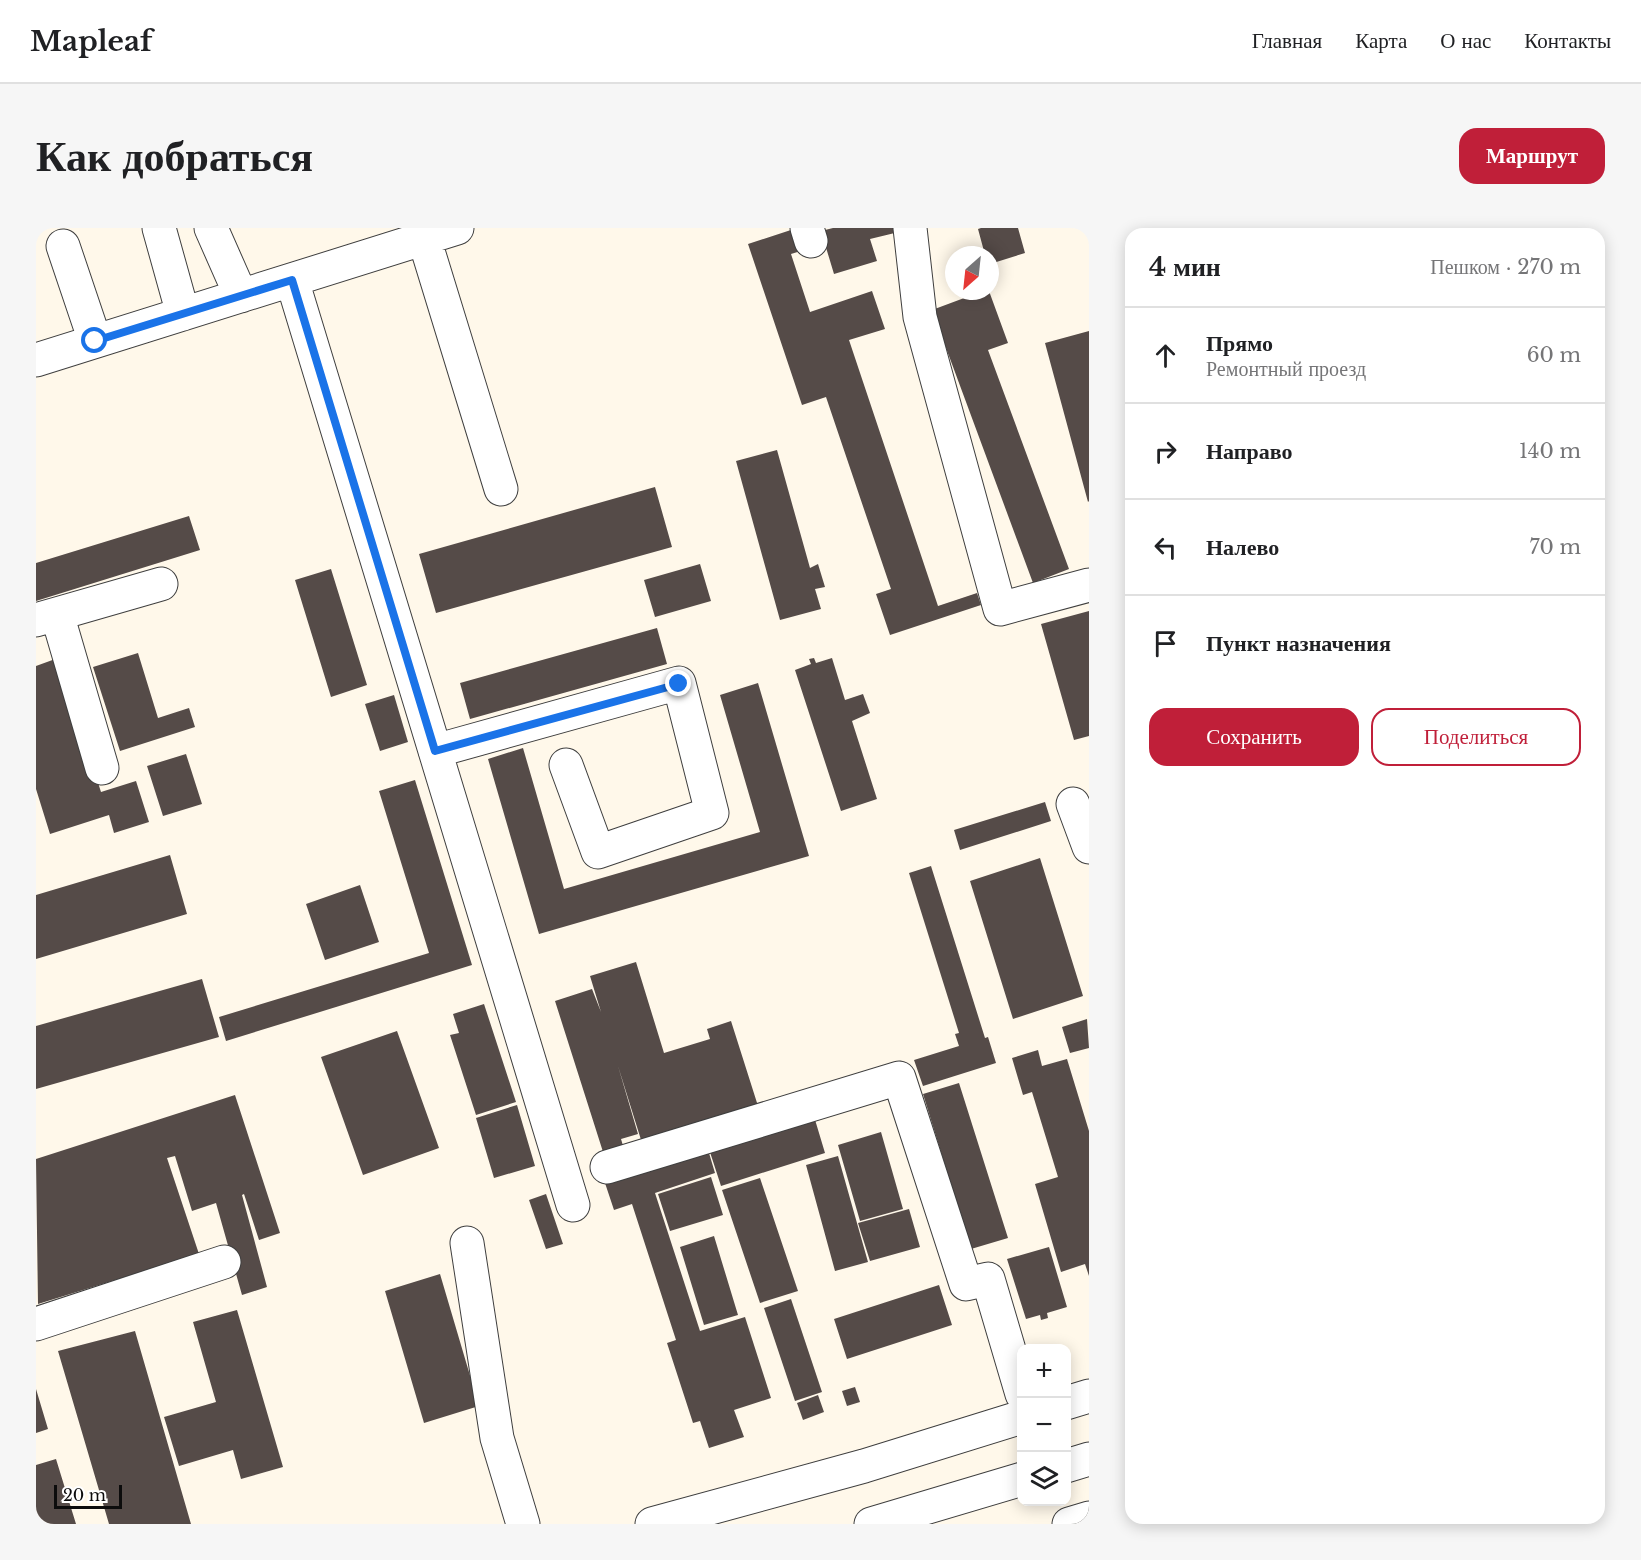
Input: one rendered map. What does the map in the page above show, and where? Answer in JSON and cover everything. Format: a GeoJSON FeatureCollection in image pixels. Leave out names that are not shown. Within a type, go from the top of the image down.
{"type":"FeatureCollection","features":[{"type":"Feature","properties":{"kind":"street"},"geometry":{"type":"LineString","coordinates":[[159,228],[183,314]]}},
{"type":"Feature","properties":{"kind":"street"},"geometry":{"type":"LineString","coordinates":[[211,228],[241,296]]}},
{"type":"Feature","properties":{"kind":"street"},"geometry":{"type":"LineString","coordinates":[[36,360],[457,228]]}},
{"type":"Feature","properties":{"kind":"street"},"geometry":{"type":"LineString","coordinates":[[910,228],[920,317],[1000,609],[1089,585]]}},
{"type":"Feature","properties":{"kind":"street"},"geometry":{"type":"LineString","coordinates":[[424,238],[501,489]]}},
{"type":"Feature","properties":{"kind":"street"},"geometry":{"type":"LineString","coordinates":[[63,246],[95,341]]}},
{"type":"Feature","properties":{"kind":"street"},"geometry":{"type":"LineString","coordinates":[[292,280],[573,1205]]}},
{"type":"Feature","properties":{"kind":"street"},"geometry":{"type":"LineString","coordinates":[[102,768],[46,617],[161,584]]}},
{"type":"Feature","properties":{"kind":"street"},"geometry":{"type":"LineString","coordinates":[[435,751],[679,684],[712,813],[598,852],[566,765]]}},
{"type":"Feature","properties":{"kind":"street"},"geometry":{"type":"LineString","coordinates":[[1072,804],[1089,847]]}},
{"type":"Feature","properties":{"kind":"street"},"geometry":{"type":"LineString","coordinates":[[607,1167],[899,1078],[966,1284],[988,1279],[1017,1377]]}},
{"type":"Feature","properties":{"kind":"street"},"geometry":{"type":"LineString","coordinates":[[466,1244],[497,1438],[523,1524]]}},
{"type":"Feature","properties":{"kind":"street"},"geometry":{"type":"LineString","coordinates":[[36,1324],[224,1262]]}},
{"type":"Feature","properties":{"kind":"street"},"geometry":{"type":"LineString","coordinates":[[1071,1401],[1089,1396]]}},
{"type":"Feature","properties":{"kind":"street"},"geometry":{"type":"LineString","coordinates":[[652,1524],[864,1466],[1017,1419]]}},
{"type":"Feature","properties":{"kind":"street"},"geometry":{"type":"LineString","coordinates":[[1071,1464],[1089,1459]]}},
{"type":"Feature","properties":{"kind":"street"},"geometry":{"type":"LineString","coordinates":[[871,1524],[1017,1480]]}},
{"type":"Feature","properties":{"kind":"street"},"geometry":{"type":"LineString","coordinates":[[1069,1524],[1089,1518]]}},
{"type":"Feature","properties":{"kind":"building"},"geometry":{"type":"Polygon","coordinates":[[[797,228],[804,250],[791,254],[810,312],[872,291],[885,329],[849,340],[938,606],[977,593],[981,605],[890,635],[876,594],[891,589],[826,397],[802,405],[748,244],[797,228]]]}},
{"type":"Feature","properties":{"kind":"building"},"geometry":{"type":"Polygon","coordinates":[[[833,228],[903,228],[903,231],[870,239],[877,261],[834,274],[821,231],[833,228]]]}},
{"type":"Feature","properties":{"kind":"building"},"geometry":{"type":"Polygon","coordinates":[[[1018,228],[1025,253],[999,261],[999,246],[983,246],[978,229],[1018,228]]]}},
{"type":"Feature","properties":{"kind":"building"},"geometry":{"type":"Polygon","coordinates":[[[959,300],[992,300],[1008,343],[988,350],[1069,569],[1033,583],[932,310],[959,300]]]}},
{"type":"Feature","properties":{"kind":"building"},"geometry":{"type":"Polygon","coordinates":[[[1089,331],[1089,501],[1088,502],[1045,343],[1089,331]]]}},
{"type":"Feature","properties":{"kind":"building"},"geometry":{"type":"Polygon","coordinates":[[[777,450],[810,568],[818,564],[825,587],[815,589],[821,609],[780,620],[736,461],[777,450]]]}},
{"type":"Feature","properties":{"kind":"building"},"geometry":{"type":"Polygon","coordinates":[[[655,487],[672,547],[436,613],[419,554],[655,487]]]}},
{"type":"Feature","properties":{"kind":"building"},"geometry":{"type":"Polygon","coordinates":[[[189,516],[200,550],[36,601],[36,563],[189,516]]]}},
{"type":"Feature","properties":{"kind":"building"},"geometry":{"type":"Polygon","coordinates":[[[700,564],[711,601],[655,617],[644,580],[700,564]]]}},
{"type":"Feature","properties":{"kind":"building"},"geometry":{"type":"Polygon","coordinates":[[[331,569],[367,685],[331,697],[295,580],[331,569]]]}},
{"type":"Feature","properties":{"kind":"building"},"geometry":{"type":"Polygon","coordinates":[[[1089,611],[1089,736],[1074,740],[1041,624],[1089,611]]]}},
{"type":"Feature","properties":{"kind":"building"},"geometry":{"type":"Polygon","coordinates":[[[657,628],[667,664],[470,719],[460,683],[657,628]]]}},
{"type":"Feature","properties":{"kind":"building"},"geometry":{"type":"Polygon","coordinates":[[[138,653],[158,718],[189,708],[195,727],[120,751],[93,667],[138,653]]]}},
{"type":"Feature","properties":{"kind":"building"},"geometry":{"type":"Polygon","coordinates":[[[58,658],[101,792],[136,781],[149,822],[114,833],[109,815],[50,834],[36,789],[36,666],[58,658]]]}},
{"type":"Feature","properties":{"kind":"building"},"geometry":{"type":"Polygon","coordinates":[[[814,658],[816,663],[832,658],[845,700],[863,694],[870,713],[852,721],[877,799],[841,811],[795,670],[811,664],[809,659],[814,658]]]}},
{"type":"Feature","properties":{"kind":"building"},"geometry":{"type":"Polygon","coordinates":[[[758,683],[809,856],[539,934],[488,759],[523,748],[564,889],[760,832],[720,695],[758,683]]]}},
{"type":"Feature","properties":{"kind":"building"},"geometry":{"type":"Polygon","coordinates":[[[394,695],[408,742],[380,751],[365,704],[394,695]]]}},
{"type":"Feature","properties":{"kind":"building"},"geometry":{"type":"Polygon","coordinates":[[[186,754],[202,804],[163,816],[147,766],[186,754]]]}},
{"type":"Feature","properties":{"kind":"building"},"geometry":{"type":"Polygon","coordinates":[[[415,780],[472,965],[226,1041],[219,1017],[429,953],[379,791],[415,780]]]}},
{"type":"Feature","properties":{"kind":"building"},"geometry":{"type":"Polygon","coordinates":[[[1045,802],[1051,821],[960,850],[954,830],[1045,802]]]}},
{"type":"Feature","properties":{"kind":"building"},"geometry":{"type":"Polygon","coordinates":[[[170,855],[187,914],[36,959],[36,895],[170,855]]]}},
{"type":"Feature","properties":{"kind":"building"},"geometry":{"type":"Polygon","coordinates":[[[1040,858],[1083,996],[1013,1019],[970,881],[1040,858]]]}},
{"type":"Feature","properties":{"kind":"building"},"geometry":{"type":"Polygon","coordinates":[[[931,866],[985,1038],[988,1037],[996,1063],[923,1086],[914,1060],[959,1046],[955,1034],[959,1033],[909,873],[931,866]]]}},
{"type":"Feature","properties":{"kind":"building"},"geometry":{"type":"Polygon","coordinates":[[[360,885],[379,942],[325,960],[306,904],[360,885]]]}},
{"type":"Feature","properties":{"kind":"building"},"geometry":{"type":"Polygon","coordinates":[[[636,962],[664,1053],[710,1039],[707,1029],[731,1021],[758,1106],[642,1143],[618,1066],[638,1134],[621,1139],[624,1149],[604,1155],[555,1001],[592,989],[601,1012],[590,976],[636,962]]]}},
{"type":"Feature","properties":{"kind":"building"},"geometry":{"type":"Polygon","coordinates":[[[202,979],[219,1037],[36,1089],[36,1026],[202,979]]]}},
{"type":"Feature","properties":{"kind":"building"},"geometry":{"type":"Polygon","coordinates":[[[484,1004],[516,1102],[476,1115],[450,1035],[459,1033],[453,1014],[484,1004]]]}},
{"type":"Feature","properties":{"kind":"building"},"geometry":{"type":"Polygon","coordinates":[[[1087,1019],[1089,1048],[1070,1053],[1062,1027],[1087,1019]]]}},
{"type":"Feature","properties":{"kind":"building"},"geometry":{"type":"Polygon","coordinates":[[[397,1031],[439,1148],[363,1175],[321,1057],[397,1031]]]}},
{"type":"Feature","properties":{"kind":"building"},"geometry":{"type":"Polygon","coordinates":[[[1038,1050],[1042,1066],[1067,1059],[1089,1131],[1089,1276],[1085,1264],[1061,1272],[1035,1184],[1058,1177],[1032,1092],[1023,1095],[1012,1058],[1038,1050]]]}},
{"type":"Feature","properties":{"kind":"building"},"geometry":{"type":"Polygon","coordinates":[[[959,1083],[1008,1238],[971,1249],[923,1094],[959,1083]]]}},
{"type":"Feature","properties":{"kind":"building"},"geometry":{"type":"Polygon","coordinates":[[[235,1095],[280,1233],[259,1240],[244,1194],[242,1195],[267,1287],[242,1295],[216,1203],[192,1211],[175,1156],[167,1158],[199,1254],[38,1304],[36,1159],[235,1095]]]}},
{"type":"Feature","properties":{"kind":"building"},"geometry":{"type":"Polygon","coordinates":[[[517,1105],[535,1166],[494,1178],[476,1118],[517,1105]]]}},
{"type":"Feature","properties":{"kind":"building"},"geometry":{"type":"Polygon","coordinates":[[[813,1113],[825,1153],[721,1186],[708,1146],[813,1113]]]}},
{"type":"Feature","properties":{"kind":"building"},"geometry":{"type":"Polygon","coordinates":[[[881,1132],[903,1209],[860,1221],[838,1145],[881,1132]]]}},
{"type":"Feature","properties":{"kind":"building"},"geometry":{"type":"Polygon","coordinates":[[[706,1143],[715,1173],[655,1193],[700,1331],[745,1317],[771,1398],[734,1410],[744,1437],[709,1448],[700,1421],[693,1423],[667,1343],[676,1340],[632,1204],[614,1210],[603,1177],[706,1143]]]}},
{"type":"Feature","properties":{"kind":"building"},"geometry":{"type":"Polygon","coordinates":[[[838,1156],[868,1262],[835,1271],[806,1165],[838,1156]]]}},
{"type":"Feature","properties":{"kind":"building"},"geometry":{"type":"Polygon","coordinates":[[[711,1177],[723,1215],[670,1231],[658,1194],[711,1177]]]}},
{"type":"Feature","properties":{"kind":"building"},"geometry":{"type":"Polygon","coordinates":[[[760,1178],[798,1291],[760,1303],[722,1190],[760,1178]]]}},
{"type":"Feature","properties":{"kind":"building"},"geometry":{"type":"Polygon","coordinates":[[[546,1194],[563,1244],[546,1249],[529,1200],[546,1194]]]}},
{"type":"Feature","properties":{"kind":"building"},"geometry":{"type":"Polygon","coordinates":[[[909,1209],[920,1247],[870,1261],[858,1223],[909,1209]]]}},
{"type":"Feature","properties":{"kind":"building"},"geometry":{"type":"Polygon","coordinates":[[[714,1236],[738,1315],[704,1325],[680,1247],[714,1236]]]}},
{"type":"Feature","properties":{"kind":"building"},"geometry":{"type":"Polygon","coordinates":[[[1049,1247],[1067,1307],[1047,1313],[1048,1318],[1041,1320],[1040,1315],[1026,1319],[1007,1259],[1049,1247]]]}},
{"type":"Feature","properties":{"kind":"building"},"geometry":{"type":"Polygon","coordinates":[[[440,1274],[479,1406],[424,1423],[385,1291],[440,1274]]]}},
{"type":"Feature","properties":{"kind":"building"},"geometry":{"type":"Polygon","coordinates":[[[939,1285],[952,1325],[847,1359],[834,1319],[939,1285]]]}},
{"type":"Feature","properties":{"kind":"building"},"geometry":{"type":"Polygon","coordinates":[[[791,1299],[822,1392],[795,1401],[764,1308],[791,1299]]]}},
{"type":"Feature","properties":{"kind":"building"},"geometry":{"type":"Polygon","coordinates":[[[237,1310],[283,1467],[241,1479],[233,1450],[179,1466],[164,1417],[216,1402],[193,1322],[237,1310]]]}},
{"type":"Feature","properties":{"kind":"building"},"geometry":{"type":"Polygon","coordinates":[[[135,1331],[191,1524],[109,1524],[58,1351],[135,1331]]]}},
{"type":"Feature","properties":{"kind":"building"},"geometry":{"type":"Polygon","coordinates":[[[855,1387],[860,1402],[847,1406],[842,1391],[855,1387]]]}},
{"type":"Feature","properties":{"kind":"building"},"geometry":{"type":"Polygon","coordinates":[[[36,1389],[48,1429],[36,1433],[36,1389]]]}},
{"type":"Feature","properties":{"kind":"building"},"geometry":{"type":"Polygon","coordinates":[[[818,1395],[824,1412],[803,1420],[797,1403],[818,1395]]]}},
{"type":"Feature","properties":{"kind":"building"},"geometry":{"type":"Polygon","coordinates":[[[56,1459],[76,1524],[36,1524],[36,1465],[56,1459]]]}},
{"type":"Feature","properties":{"kind":"route"},"geometry":{"type":"LineString","coordinates":[[95,341],[292,280],[435,751],[679,684]]}}]}
